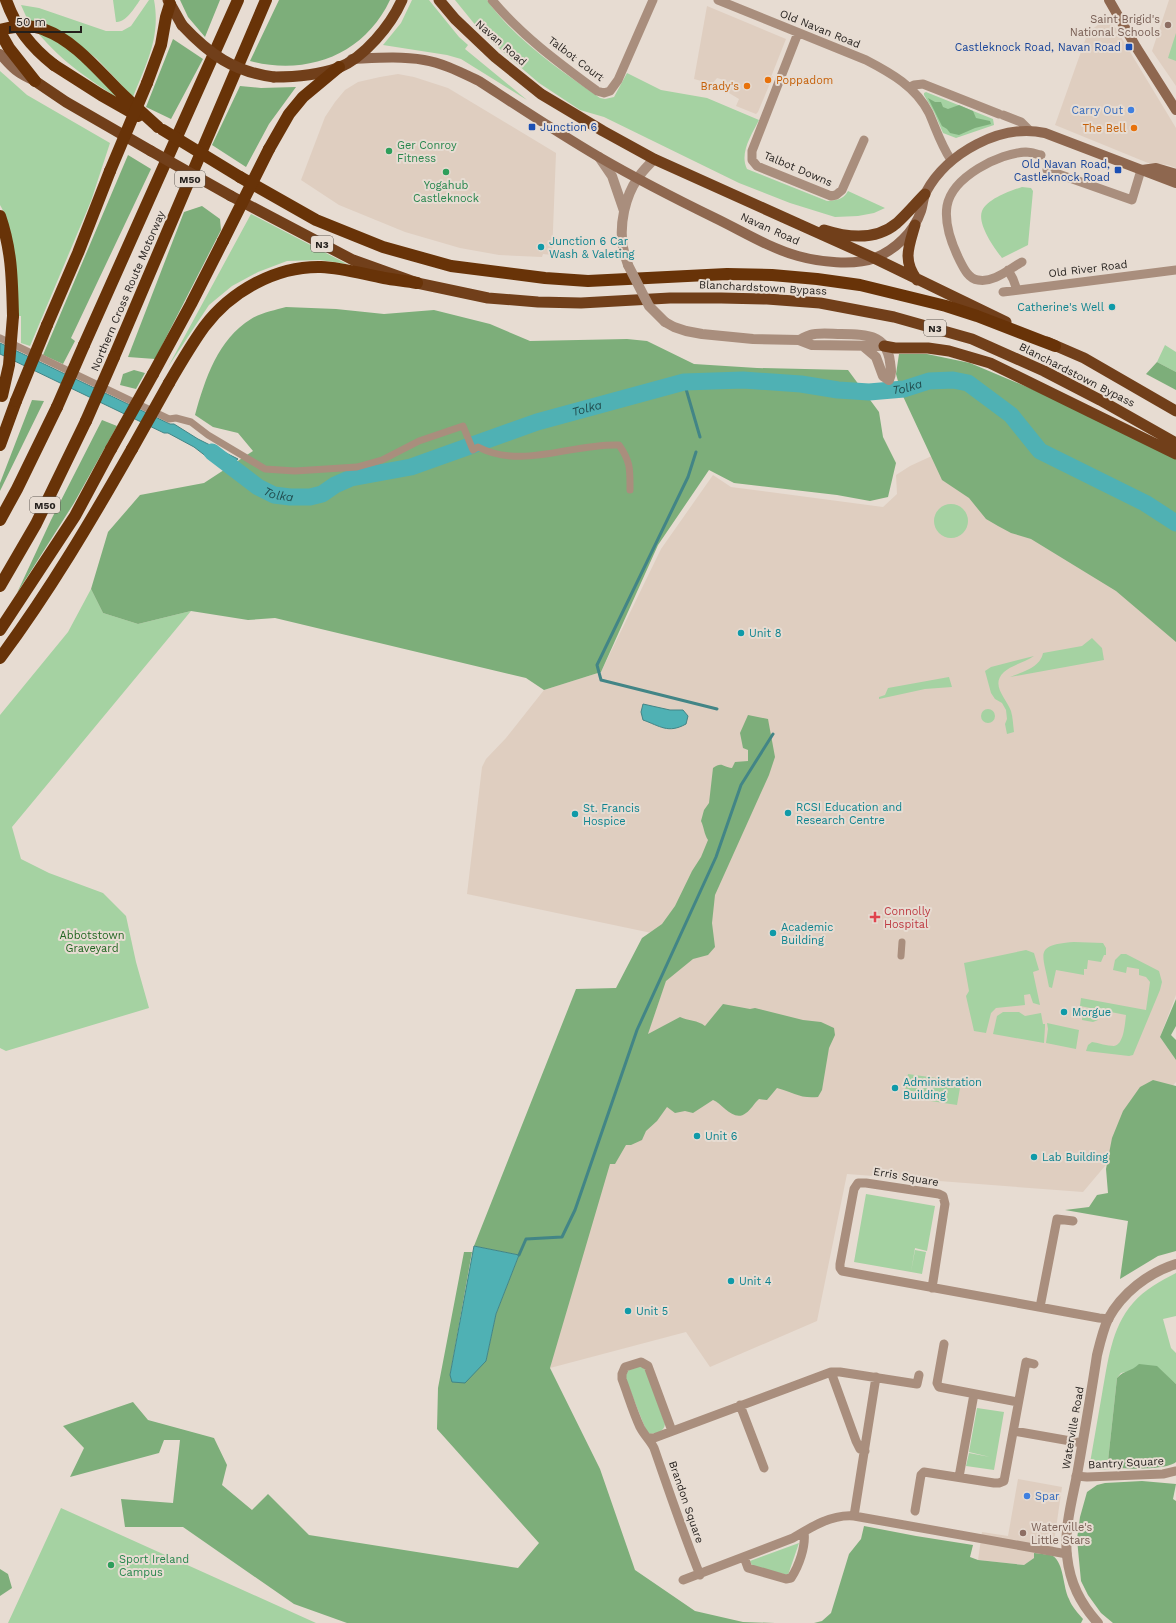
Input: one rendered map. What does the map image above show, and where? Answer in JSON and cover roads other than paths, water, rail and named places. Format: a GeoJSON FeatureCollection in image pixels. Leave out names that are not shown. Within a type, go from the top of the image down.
{"type":"FeatureCollection","features":[{"type":"Feature","properties":{"kind":"highway"},"geometry":{"type":"LineString","coordinates":[[6,0],[9,10],[23,34],[37,51],[54,65],[101,95],[161,129],[240,178],[316,220],[383,247],[451,266],[545,278],[588,281],[727,274],[772,275],[860,285],[946,306],[977,316],[1055,346]]}},
{"type":"Feature","properties":{"kind":"highway","name":"Northern Cross Route Motorway"},"geometry":{"type":"LineString","coordinates":[[0,520],[17,489],[57,407],[238,0]]}},
{"type":"Feature","properties":{"kind":"highway","name":"Northern Cross Route Motorway"},"geometry":{"type":"LineString","coordinates":[[0,586],[36,524],[86,421],[266,0]]}},
{"type":"Feature","properties":{"kind":"highway"},"geometry":{"type":"LineString","coordinates":[[0,630],[75,516],[191,304],[269,148],[289,114],[303,97],[338,67],[352,59],[383,32],[394,16],[402,0]]}},
{"type":"Feature","properties":{"kind":"highway","name":"Navan Road"},"geometry":{"type":"LineString","coordinates":[[439,0],[455,19],[495,57],[541,94],[654,159],[765,209]]}},
{"type":"Feature","properties":{"kind":"highway"},"geometry":{"type":"LineString","coordinates":[[169,2],[182,25],[200,44],[225,62],[244,70],[262,75],[292,77],[312,74],[338,67]]}},
{"type":"Feature","properties":{"kind":"highway"},"geometry":{"type":"LineString","coordinates":[[0,445],[16,401],[147,83],[161,45],[169,2]]}},
{"type":"Feature","properties":{"kind":"highway"},"geometry":{"type":"LineString","coordinates":[[35,80],[10,48],[0,31],[13,27],[31,26],[45,30],[62,38],[88,60],[118,91],[161,129]]}},
{"type":"Feature","properties":{"kind":"highway","name":"N3"},"geometry":{"type":"LineString","coordinates":[[35,80],[50,92],[231,196],[353,260],[417,283]]}},
{"type":"Feature","properties":{"kind":"highway"},"geometry":{"type":"LineString","coordinates":[[765,209],[832,232],[868,236],[882,232],[898,223],[925,194]]}},
{"type":"Feature","properties":{"kind":"highway","name":"Blanchardstown Bypass"},"geometry":{"type":"LineString","coordinates":[[765,209],[874,258],[1055,346],[1084,358],[1176,411]]}},
{"type":"Feature","properties":{"kind":"highway"},"geometry":{"type":"LineString","coordinates":[[0,216],[7,237],[12,269],[13,316],[9,365],[1,400]]}},
{"type":"Feature","properties":{"kind":"highway"},"geometry":{"type":"LineString","coordinates":[[915,225],[908,250],[908,262],[910,271],[917,280]]}},
{"type":"Feature","properties":{"kind":"highway"},"geometry":{"type":"LineString","coordinates":[[0,658],[31,616],[63,568],[169,383],[205,326],[234,296],[277,273],[320,267],[350,270],[383,278],[417,283]]}},
{"type":"Feature","properties":{"kind":"highway","name":"Blanchardstown Bypass"},"geometry":{"type":"LineString","coordinates":[[417,283],[488,298],[538,302],[581,303],[706,298],[767,299],[820,303],[894,317],[972,339],[999,350],[1100,400],[1176,443]]}},
{"type":"Feature","properties":{"kind":"highway","name":"N3"},"geometry":{"type":"LineString","coordinates":[[884,346],[895,348],[928,348],[949,351],[990,363],[1176,454]]}},
{"type":"Feature","properties":{"kind":"main road"},"geometry":{"type":"LineString","coordinates":[[1109,0],[1136,47],[1176,110]]}},
{"type":"Feature","properties":{"kind":"main road"},"geometry":{"type":"LineString","coordinates":[[0,54],[12,68],[20,74],[35,80]]}},
{"type":"Feature","properties":{"kind":"main road","name":"Navan Road"},"geometry":{"type":"LineString","coordinates":[[352,59],[403,57],[441,64],[479,81],[599,157],[673,197],[773,246],[797,256],[820,260],[840,262],[860,261],[874,258],[888,251],[900,242],[915,225],[925,194],[933,180],[951,160],[982,141],[1012,132],[1029,130],[1049,134],[1176,183]]}},
{"type":"Feature","properties":{"kind":"main road"},"geometry":{"type":"LineString","coordinates":[[1140,170],[1156,168],[1176,174]]}},
{"type":"Feature","properties":{"kind":"street","name":"Talbot Court"},"geometry":{"type":"LineString","coordinates":[[492,0],[506,17],[562,66],[597,90],[604,93],[610,91],[618,80],[653,0]]}},
{"type":"Feature","properties":{"kind":"street","name":"Old Navan Road"},"geometry":{"type":"LineString","coordinates":[[718,0],[866,60],[910,87],[929,113],[943,149],[951,160]]}},
{"type":"Feature","properties":{"kind":"street","name":"Talbot Downs"},"geometry":{"type":"LineString","coordinates":[[798,33],[752,151],[752,160],[757,166],[831,196],[836,195],[842,190],[864,140]]}},
{"type":"Feature","properties":{"kind":"street"},"geometry":{"type":"LineString","coordinates":[[910,87],[923,84],[1019,121],[1029,130]]}},
{"type":"Feature","properties":{"kind":"street"},"geometry":{"type":"LineString","coordinates":[[1022,262],[995,278],[977,280],[970,277],[955,252],[946,218],[947,206],[953,192],[960,183],[988,163],[1026,152],[1041,155]]}},
{"type":"Feature","properties":{"kind":"street"},"geometry":{"type":"LineString","coordinates":[[599,157],[612,176],[624,211]]}},
{"type":"Feature","properties":{"kind":"street"},"geometry":{"type":"LineString","coordinates":[[654,159],[638,178],[631,191],[624,211],[622,232],[623,247],[628,265],[649,306],[665,322],[686,331],[702,334],[760,339],[799,340],[812,345],[884,346]]}},
{"type":"Feature","properties":{"kind":"street"},"geometry":{"type":"LineString","coordinates":[[1047,170],[1132,200],[1140,170]]}},
{"type":"Feature","properties":{"kind":"street"},"geometry":{"type":"LineString","coordinates":[[1008,270],[1014,279],[1017,290]]}},
{"type":"Feature","properties":{"kind":"street","name":"Old River Road"},"geometry":{"type":"LineString","coordinates":[[1004,292],[1176,270]]}},
{"type":"Feature","properties":{"kind":"street"},"geometry":{"type":"LineString","coordinates":[[799,340],[810,334],[867,334],[877,339],[889,352],[892,374],[889,380],[883,376],[876,357],[863,346]]}},
{"type":"Feature","properties":{"kind":"street"},"geometry":{"type":"LineString","coordinates":[[0,338],[168,419],[176,418],[191,422],[208,435],[265,469],[295,471],[357,467],[382,460],[419,441],[463,426],[473,450],[478,447],[488,452],[531,457],[580,447],[619,445],[624,452],[630,468],[630,490]]}},
{"type":"Feature","properties":{"kind":"street"},"geometry":{"type":"LineString","coordinates":[[901,956],[902,942]]}},
{"type":"Feature","properties":{"kind":"street","name":"Erris Square"},"geometry":{"type":"LineString","coordinates":[[932,1288],[945,1204],[943,1196],[939,1194],[866,1182],[858,1183],[854,1189],[840,1264],[842,1271],[932,1288],[1109,1319]]}},
{"type":"Feature","properties":{"kind":"street"},"geometry":{"type":"LineString","coordinates":[[1040,1307],[1057,1219],[1073,1221]]}},
{"type":"Feature","properties":{"kind":"street","name":"Waterville Road"},"geometry":{"type":"LineString","coordinates":[[1098,1623],[1082,1603],[1076,1592],[1070,1574],[1066,1554],[1069,1519],[1076,1476],[1102,1335],[1109,1319],[1125,1297],[1138,1284],[1156,1272],[1176,1264]]}},
{"type":"Feature","properties":{"kind":"street"},"geometry":{"type":"LineString","coordinates":[[944,1344],[938,1385],[941,1388],[1018,1402]]}},
{"type":"Feature","properties":{"kind":"street","name":"Brandon Square"},"geometry":{"type":"LineString","coordinates":[[672,1431],[648,1366],[645,1363],[638,1362],[626,1367],[622,1374],[622,1379],[640,1426],[654,1448],[686,1540],[700,1575]]}},
{"type":"Feature","properties":{"kind":"street"},"geometry":{"type":"LineString","coordinates":[[915,1511],[922,1473],[927,1471],[999,1483],[1004,1481],[1026,1362],[1034,1364]]}},
{"type":"Feature","properties":{"kind":"street"},"geometry":{"type":"LineString","coordinates":[[831,1372],[856,1441],[860,1449],[865,1451]]}},
{"type":"Feature","properties":{"kind":"street"},"geometry":{"type":"LineString","coordinates":[[649,1438],[654,1438],[831,1372],[876,1377],[917,1384],[919,1375]]}},
{"type":"Feature","properties":{"kind":"street"},"geometry":{"type":"LineString","coordinates":[[854,1516],[876,1377]]}},
{"type":"Feature","properties":{"kind":"street"},"geometry":{"type":"LineString","coordinates":[[960,1477],[974,1394]]}},
{"type":"Feature","properties":{"kind":"street"},"geometry":{"type":"LineString","coordinates":[[740,1405],[764,1468]]}},
{"type":"Feature","properties":{"kind":"street"},"geometry":{"type":"LineString","coordinates":[[1014,1431],[1082,1443]]}},
{"type":"Feature","properties":{"kind":"street","name":"Bantry Square"},"geometry":{"type":"LineString","coordinates":[[1076,1476],[1087,1477],[1163,1474],[1176,1471]]}},
{"type":"Feature","properties":{"kind":"street"},"geometry":{"type":"LineString","coordinates":[[683,1580],[700,1575],[793,1538],[818,1524],[841,1516],[854,1516],[1066,1554]]}},
{"type":"Feature","properties":{"kind":"street"},"geometry":{"type":"LineString","coordinates":[[744,1557],[748,1568],[786,1579],[790,1578],[803,1549],[805,1539],[804,1532]]}},
{"type":"Feature","properties":{"kind":"water"},"geometry":{"type":"Polygon","coordinates":[[[0,343],[170,424],[174,424],[198,439],[238,459],[230,465],[218,463],[194,447],[168,433],[164,433],[0,354],[0,343]]]}},
{"type":"Feature","properties":{"kind":"water"},"geometry":{"type":"Polygon","coordinates":[[[643,704],[670,710],[683,710],[688,716],[686,724],[669,729],[659,727],[643,720],[641,712],[643,704]]]}},
{"type":"Feature","properties":{"kind":"water"},"geometry":{"type":"Polygon","coordinates":[[[474,1246],[519,1255],[496,1314],[486,1361],[465,1383],[452,1382],[450,1375],[474,1246]]]}},
{"type":"Feature","properties":{"kind":"waterway","name":"Tolka"},"geometry":{"type":"LineString","coordinates":[[212,452],[258,487],[274,495],[310,497],[322,494],[335,485],[351,478],[411,467],[537,422],[684,382],[743,380],[801,384],[838,390],[869,392],[904,389],[929,381],[953,380],[968,383],[1011,415],[1040,451],[1145,503],[1176,523]]}},
{"type":"Feature","properties":{"kind":"waterway"},"geometry":{"type":"LineString","coordinates":[[684,382],[700,437]]}},
{"type":"Feature","properties":{"kind":"waterway"},"geometry":{"type":"LineString","coordinates":[[696,452],[688,477],[597,665],[601,680],[717,709]]}},
{"type":"Feature","properties":{"kind":"waterway"},"geometry":{"type":"LineString","coordinates":[[519,1255],[526,1239],[562,1237],[575,1210],[637,1030],[716,857],[741,785],[773,734]]}},
{"type":"Feature","properties":{"kind":"place","name":"Saint Brigid's National Schools"},"geometry":{"type":"Point","coordinates":[1168,25]}},
{"type":"Feature","properties":{"kind":"place","name":"Castleknock Road, Navan Road"},"geometry":{"type":"Point","coordinates":[1129,47]}},
{"type":"Feature","properties":{"kind":"place","name":"Poppadom"},"geometry":{"type":"Point","coordinates":[768,80]}},
{"type":"Feature","properties":{"kind":"place","name":"Brady's"},"geometry":{"type":"Point","coordinates":[747,86]}},
{"type":"Feature","properties":{"kind":"place","name":"Carry Out"},"geometry":{"type":"Point","coordinates":[1131,110]}},
{"type":"Feature","properties":{"kind":"place","name":"Junction 6"},"geometry":{"type":"Point","coordinates":[532,127]}},
{"type":"Feature","properties":{"kind":"place","name":"The Bell"},"geometry":{"type":"Point","coordinates":[1134,128]}},
{"type":"Feature","properties":{"kind":"place","name":"Ger Conroy Fitness"},"geometry":{"type":"Point","coordinates":[389,151]}},
{"type":"Feature","properties":{"kind":"place","name":"Old Navan Road, Castleknock Road"},"geometry":{"type":"Point","coordinates":[1118,170]}},
{"type":"Feature","properties":{"kind":"place","name":"Yogahub Castleknock"},"geometry":{"type":"Point","coordinates":[446,172]}},
{"type":"Feature","properties":{"kind":"place","name":"Junction 6 Car Wash & Valeting"},"geometry":{"type":"Point","coordinates":[541,247]}},
{"type":"Feature","properties":{"kind":"place","name":"Catherine's Well"},"geometry":{"type":"Point","coordinates":[1112,307]}},
{"type":"Feature","properties":{"kind":"place","name":"Unit 8"},"geometry":{"type":"Point","coordinates":[741,633]}},
{"type":"Feature","properties":{"kind":"place","name":"RCSI Education and Research Centre"},"geometry":{"type":"Point","coordinates":[788,813]}},
{"type":"Feature","properties":{"kind":"place","name":"St. Francis Hospice"},"geometry":{"type":"Point","coordinates":[575,814]}},
{"type":"Feature","properties":{"kind":"place","name":"Connolly Hospital"},"geometry":{"type":"Point","coordinates":[875,917]}},
{"type":"Feature","properties":{"kind":"place","name":"Academic Building"},"geometry":{"type":"Point","coordinates":[773,933]}},
{"type":"Feature","properties":{"kind":"place","name":"Morgue"},"geometry":{"type":"Point","coordinates":[1064,1012]}},
{"type":"Feature","properties":{"kind":"place","name":"Administration Building"},"geometry":{"type":"Point","coordinates":[895,1088]}},
{"type":"Feature","properties":{"kind":"place","name":"Unit 6"},"geometry":{"type":"Point","coordinates":[697,1136]}},
{"type":"Feature","properties":{"kind":"place","name":"Lab Building"},"geometry":{"type":"Point","coordinates":[1034,1157]}},
{"type":"Feature","properties":{"kind":"place","name":"Unit 4"},"geometry":{"type":"Point","coordinates":[731,1281]}},
{"type":"Feature","properties":{"kind":"place","name":"Unit 5"},"geometry":{"type":"Point","coordinates":[628,1311]}},
{"type":"Feature","properties":{"kind":"place","name":"Spar"},"geometry":{"type":"Point","coordinates":[1027,1496]}},
{"type":"Feature","properties":{"kind":"place","name":"Waterville's Little Stars"},"geometry":{"type":"Point","coordinates":[1023,1533]}},
{"type":"Feature","properties":{"kind":"place","name":"Sport Ireland Campus"},"geometry":{"type":"Point","coordinates":[111,1565]}},
{"type":"Feature","properties":{"kind":"park label","name":"Abbotstown Graveyard"},"geometry":{"type":"Point","coordinates":[92,941]}}]}
